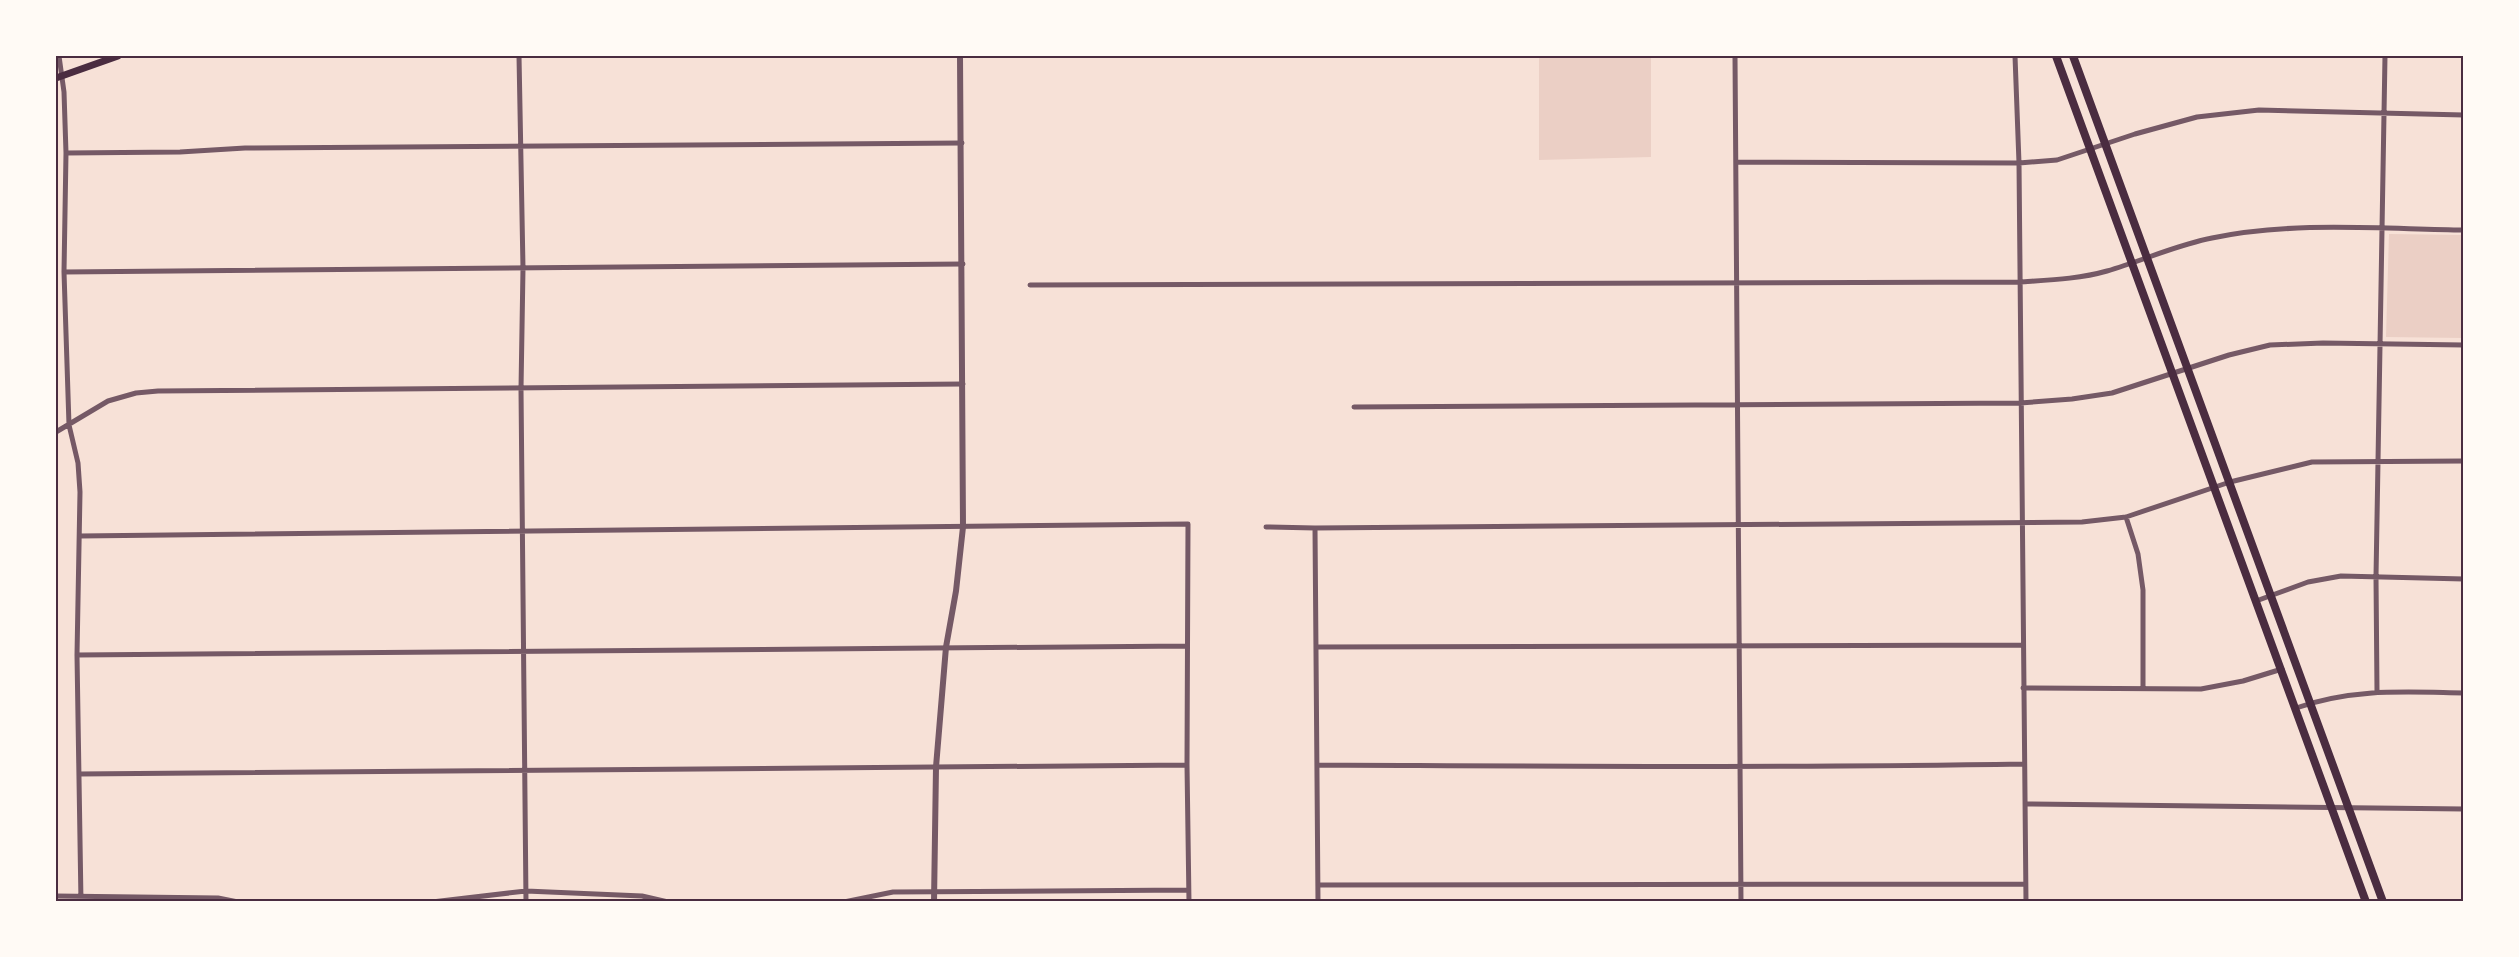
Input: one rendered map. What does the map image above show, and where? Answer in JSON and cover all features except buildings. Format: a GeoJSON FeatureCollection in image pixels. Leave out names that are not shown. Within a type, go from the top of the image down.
{"type":"FeatureCollection","features":[{"type":"Feature","properties":{"kind":"main road"},"geometry":{"type":"LineString","coordinates":[[59,77],[118,56]]}},
{"type":"Feature","properties":{"kind":"main road"},"geometry":{"type":"LineString","coordinates":[[2056,56],[2366,902]]}},
{"type":"Feature","properties":{"kind":"main road"},"geometry":{"type":"LineString","coordinates":[[2073,56],[2383,902]]}},
{"type":"Feature","properties":{"kind":"main road"},"geometry":{"type":"LineString","coordinates":[[2282,669],[2296,664]]}},
{"type":"Feature","properties":{"kind":"street"},"geometry":{"type":"LineString","coordinates":[[59,56],[66,153],[64,272],[69,425],[78,463],[80,536],[77,654],[81,899]]}},
{"type":"Feature","properties":{"kind":"street"},"geometry":{"type":"LineString","coordinates":[[519,56],[523,268],[521,389],[526,902]]}},
{"type":"Feature","properties":{"kind":"street"},"geometry":{"type":"LineString","coordinates":[[934,902],[936,767],[946,647],[956,591],[963,527],[960,56]]}},
{"type":"Feature","properties":{"kind":"street"},"geometry":{"type":"LineString","coordinates":[[1735,56],[1741,902]]}},
{"type":"Feature","properties":{"kind":"street"},"geometry":{"type":"LineString","coordinates":[[2015,56],[2019,163],[2026,902]]}},
{"type":"Feature","properties":{"kind":"street"},"geometry":{"type":"LineString","coordinates":[[2377,692],[2376,577],[2385,56]]}},
{"type":"Feature","properties":{"kind":"street"},"geometry":{"type":"LineString","coordinates":[[1736,162],[2019,163],[2057,160],[2197,117],[2249,111],[2463,115]]}},
{"type":"Feature","properties":{"kind":"street"},"geometry":{"type":"LineString","coordinates":[[66,153],[180,153],[245,148],[962,143]]}},
{"type":"Feature","properties":{"kind":"street"},"geometry":{"type":"LineString","coordinates":[[1030,285],[1737,285],[2020,282],[2080,277],[2211,238],[2261,231],[2463,230]]}},
{"type":"Feature","properties":{"kind":"street"},"geometry":{"type":"LineString","coordinates":[[64,272],[963,264]]}},
{"type":"Feature","properties":{"kind":"street"},"geometry":{"type":"LineString","coordinates":[[1354,407],[2020,403],[2112,393],[2229,355],[2270,345],[2323,343],[2463,345]]}},
{"type":"Feature","properties":{"kind":"street"},"geometry":{"type":"LineString","coordinates":[[56,432],[108,401],[147,392],[963,384]]}},
{"type":"Feature","properties":{"kind":"street"},"geometry":{"type":"LineString","coordinates":[[1266,527],[2082,522],[2126,517],[2230,482],[2312,462],[2463,461]]}},
{"type":"Feature","properties":{"kind":"street"},"geometry":{"type":"LineString","coordinates":[[2126,517],[2138,554],[2143,590],[2143,688]]}},
{"type":"Feature","properties":{"kind":"street"},"geometry":{"type":"LineString","coordinates":[[80,536],[1188,524],[1189,902]]}},
{"type":"Feature","properties":{"kind":"street"},"geometry":{"type":"LineString","coordinates":[[1315,528],[1318,647],[1318,902]]}},
{"type":"Feature","properties":{"kind":"street"},"geometry":{"type":"LineString","coordinates":[[2256,601],[2308,582],[2341,576],[2463,579]]}},
{"type":"Feature","properties":{"kind":"street"},"geometry":{"type":"LineString","coordinates":[[1318,647],[2023,645]]}},
{"type":"Feature","properties":{"kind":"street"},"geometry":{"type":"LineString","coordinates":[[77,654],[1187,646]]}},
{"type":"Feature","properties":{"kind":"street"},"geometry":{"type":"LineString","coordinates":[[2023,688],[2200,689],[2242,681],[2282,669]]}},
{"type":"Feature","properties":{"kind":"street"},"geometry":{"type":"LineString","coordinates":[[2296,708],[2343,694],[2463,693]]}},
{"type":"Feature","properties":{"kind":"street"},"geometry":{"type":"LineString","coordinates":[[1317,765],[1739,765],[1812,768],[2024,764]]}},
{"type":"Feature","properties":{"kind":"street"},"geometry":{"type":"LineString","coordinates":[[80,774],[1187,765]]}},
{"type":"Feature","properties":{"kind":"street"},"geometry":{"type":"LineString","coordinates":[[2026,804],[2463,809]]}},
{"type":"Feature","properties":{"kind":"street"},"geometry":{"type":"LineString","coordinates":[[1318,885],[2025,884]]}},
{"type":"Feature","properties":{"kind":"street"},"geometry":{"type":"LineString","coordinates":[[844,902],[893,892],[1189,890]]}},
{"type":"Feature","properties":{"kind":"street"},"geometry":{"type":"LineString","coordinates":[[432,902],[526,891],[634,896],[668,902]]}},
{"type":"Feature","properties":{"kind":"street"},"geometry":{"type":"LineString","coordinates":[[56,896],[81,899],[218,898],[238,902]]}},
{"type":"Feature","properties":{"kind":"shaded area"},"geometry":{"type":"Polygon","coordinates":[[[1539,56],[1651,56],[1651,157],[1539,160],[1539,56]]]}},
{"type":"Feature","properties":{"kind":"shaded area"},"geometry":{"type":"Polygon","coordinates":[[[2389,234],[2463,235],[2463,338],[2386,337],[2389,234]]]}}]}
